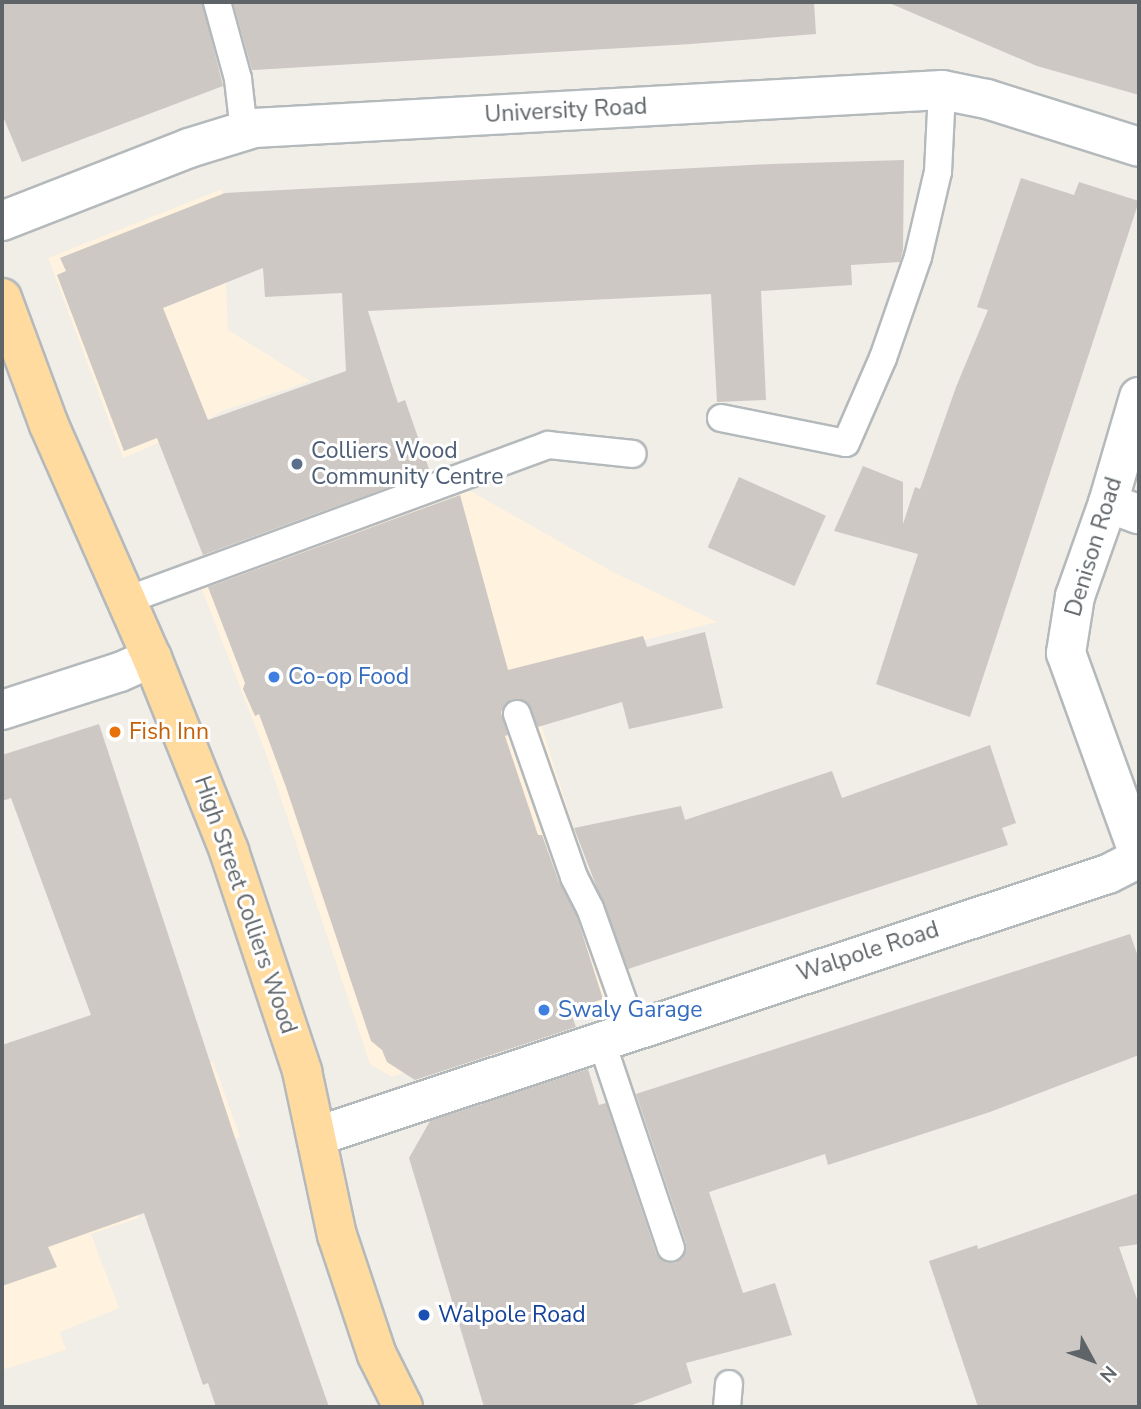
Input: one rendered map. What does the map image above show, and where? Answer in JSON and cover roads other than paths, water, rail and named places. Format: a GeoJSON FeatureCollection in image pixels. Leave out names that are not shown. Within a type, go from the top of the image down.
{"type":"FeatureCollection","features":[{"type":"Feature","properties":{"kind":"highway","name":"High Street Colliers Wood"},"geometry":{"type":"LineString","coordinates":[[2,298],[65,463],[152,658],[229,850],[302,1070],[337,1235],[377,1356],[403,1407]]}},
{"type":"Feature","properties":{"kind":"street","name":"University Road"},"geometry":{"type":"LineString","coordinates":[[2,221],[189,148],[244,131],[267,127],[942,90],[987,99],[1139,147]]}},
{"type":"Feature","properties":{"kind":"street","name":"Denison Road"},"geometry":{"type":"LineString","coordinates":[[1139,397],[1124,508],[1075,596],[1066,653],[1139,856]]}},
{"type":"Feature","properties":{"kind":"street"},"geometry":{"type":"LineString","coordinates":[[2,710],[120,672],[152,658]]}},
{"type":"Feature","properties":{"kind":"street","name":"Walpole Road"},"geometry":{"type":"LineString","coordinates":[[317,1136],[1108,874],[1139,856]]}},
{"type":"Feature","properties":{"kind":"lane"},"geometry":{"type":"LineString","coordinates":[[217,2],[238,79],[244,131]]}},
{"type":"Feature","properties":{"kind":"lane"},"geometry":{"type":"LineString","coordinates":[[721,418],[846,443],[883,358],[918,257],[938,172],[942,90]]}},
{"type":"Feature","properties":{"kind":"lane"},"geometry":{"type":"LineString","coordinates":[[127,600],[548,445],[634,454]]}},
{"type":"Feature","properties":{"kind":"lane"},"geometry":{"type":"LineString","coordinates":[[517,714],[573,877],[590,908],[617,1035],[671,1248]]}},
{"type":"Feature","properties":{"kind":"place","name":"Colliers Wood Community Centre"},"geometry":{"type":"Point","coordinates":[297,464]}},
{"type":"Feature","properties":{"kind":"place","name":"Co-op Food"},"geometry":{"type":"Point","coordinates":[274,677]}},
{"type":"Feature","properties":{"kind":"place","name":"Fish Inn"},"geometry":{"type":"Point","coordinates":[115,732]}},
{"type":"Feature","properties":{"kind":"place","name":"Swaly Garage"},"geometry":{"type":"Point","coordinates":[544,1010]}},
{"type":"Feature","properties":{"kind":"place","name":"Walpole Road"},"geometry":{"type":"Point","coordinates":[424,1315]}}]}
